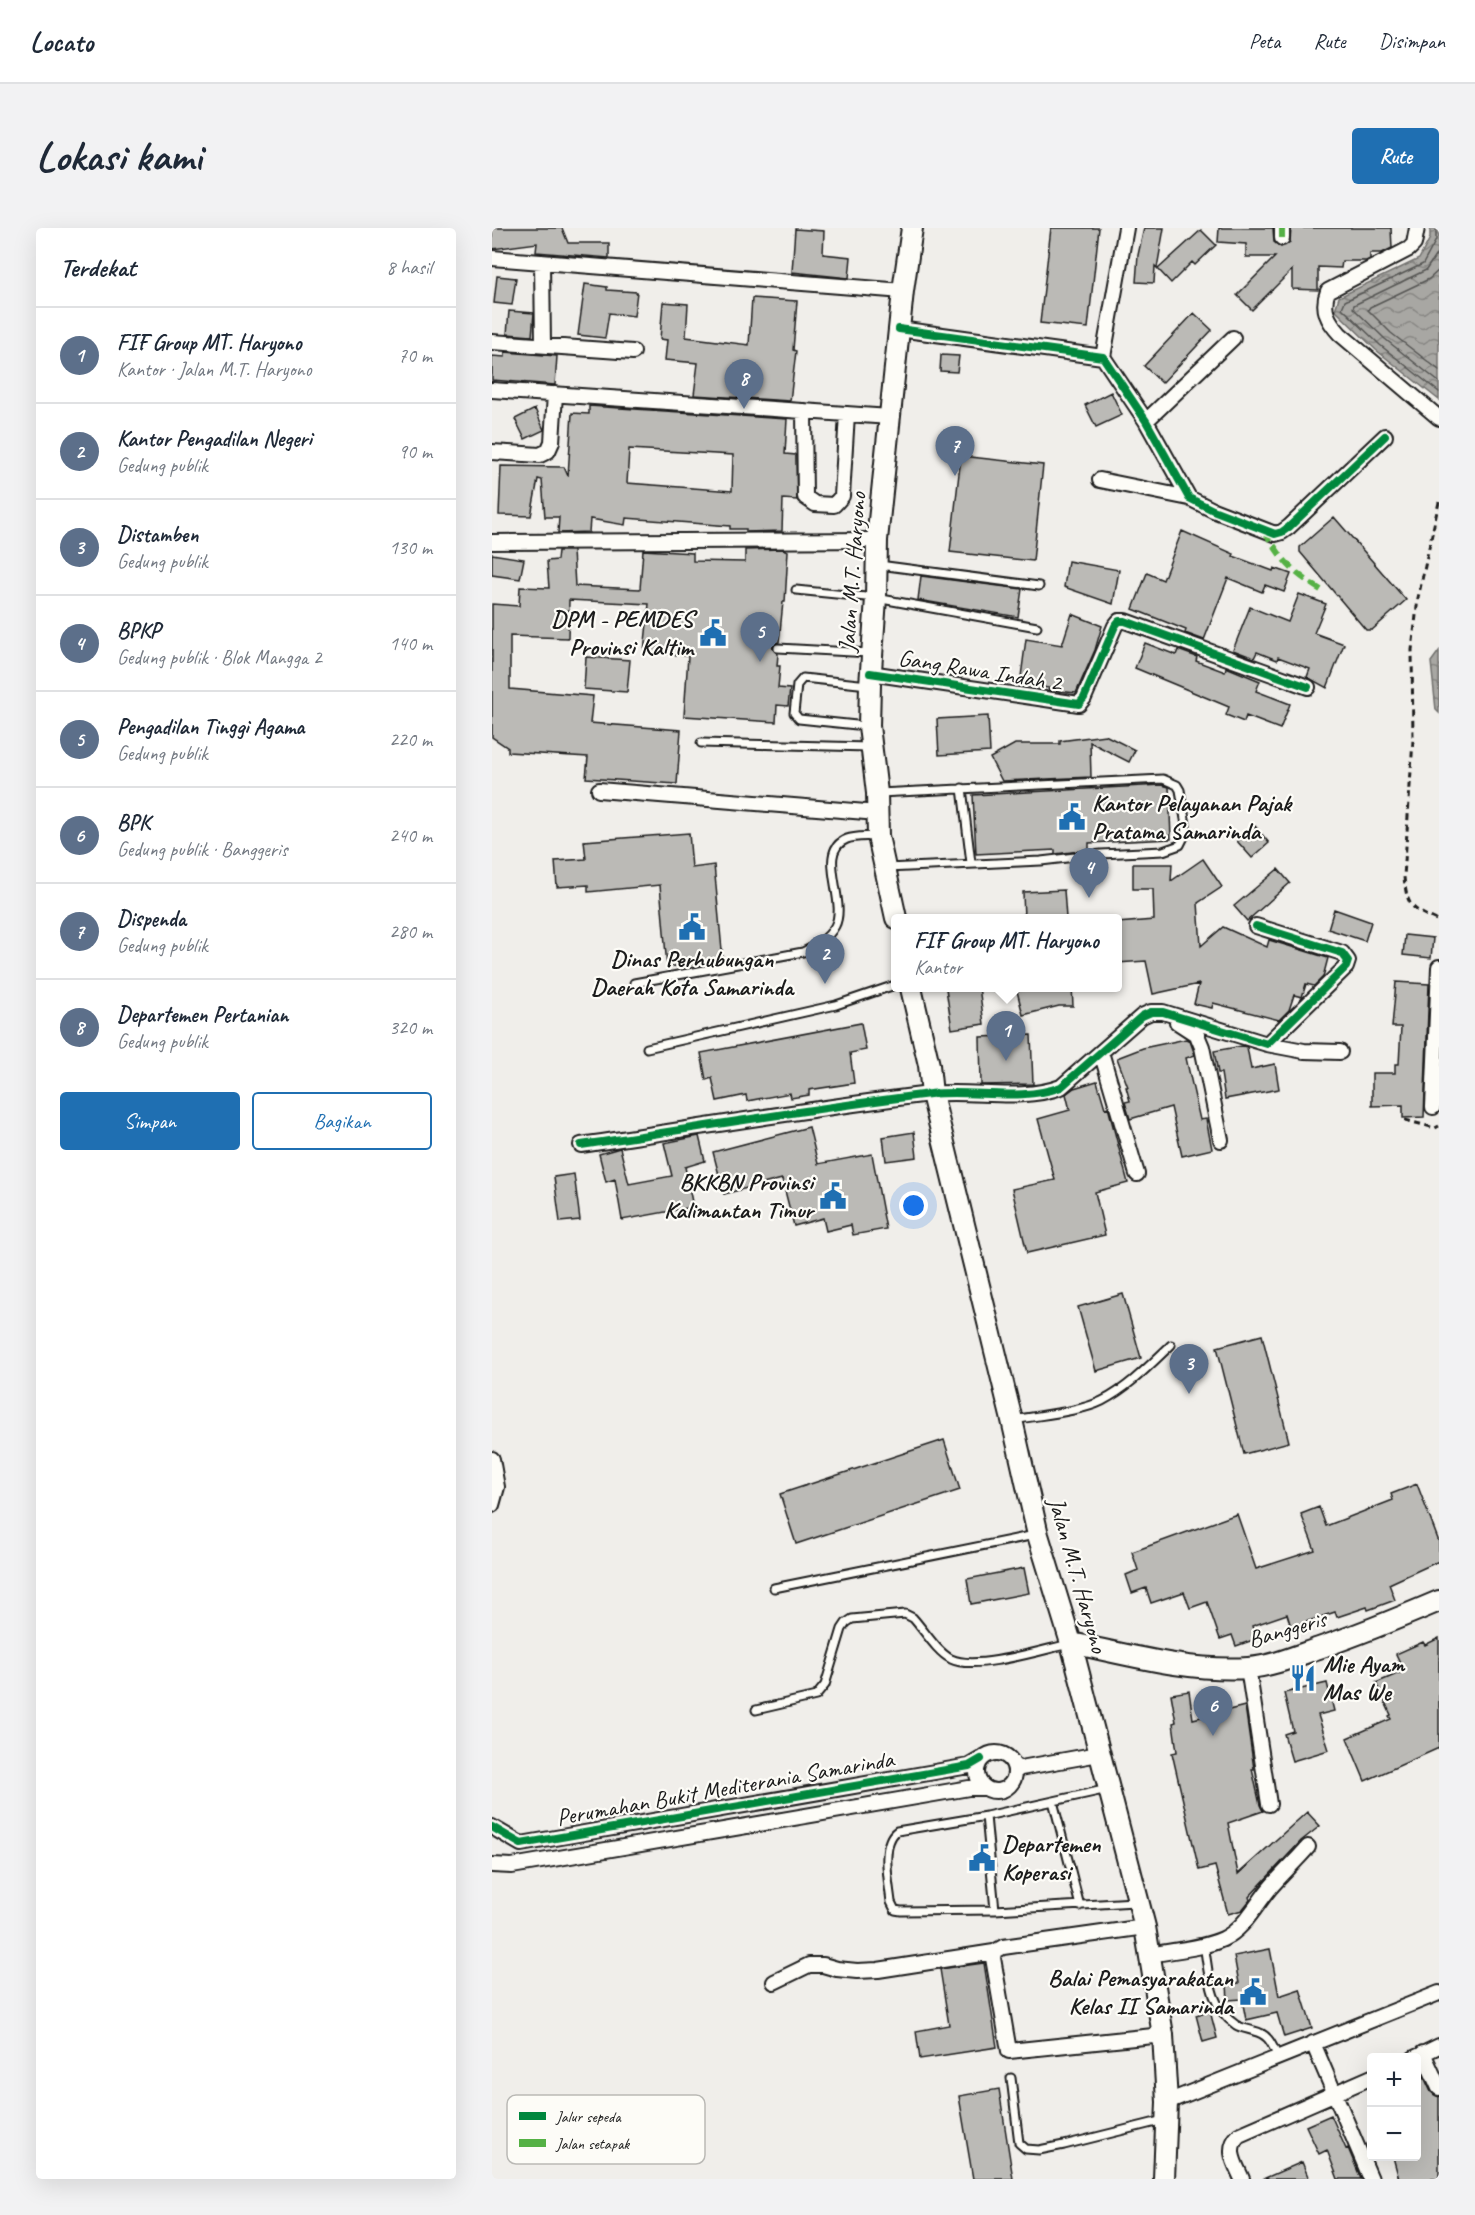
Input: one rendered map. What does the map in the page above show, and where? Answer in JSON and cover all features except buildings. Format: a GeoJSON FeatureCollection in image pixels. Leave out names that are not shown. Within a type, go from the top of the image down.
{"type":"FeatureCollection","features":[{"type":"Feature","properties":{"kind":"main road","name":"Jalan M.T. Haryono"},"geometry":{"type":"LineString","coordinates":[[895,914],[878,836],[877,803],[870,747],[870,679],[886,417],[912,228]]}},
{"type":"Feature","properties":{"kind":"main road","name":"Jalan M.T. Haryono"},"geometry":{"type":"LineString","coordinates":[[912,992],[929,1065],[932,1094],[1038,1535],[1071,1643],[1145,1927],[1163,2036],[1166,2111],[1164,2179]]}},
{"type":"Feature","properties":{"kind":"main road","name":"Banggeris"},"geometry":{"type":"LineString","coordinates":[[1071,1643],[1165,1662],[1220,1668],[1248,1668],[1282,1661],[1374,1629],[1439,1601]]}},
{"type":"Feature","properties":{"kind":"street"},"geometry":{"type":"LineString","coordinates":[[1126,228],[1103,357],[1146,421],[1189,498]]}},
{"type":"Feature","properties":{"kind":"street"},"geometry":{"type":"LineString","coordinates":[[1417,228],[1414,244],[1401,255],[1328,291],[1325,299],[1326,313],[1329,321],[1340,334],[1439,418]]}},
{"type":"Feature","properties":{"kind":"street"},"geometry":{"type":"LineString","coordinates":[[492,258],[903,291]]}},
{"type":"Feature","properties":{"kind":"street"},"geometry":{"type":"LineString","coordinates":[[542,262],[543,345]]}},
{"type":"Feature","properties":{"kind":"street"},"geometry":{"type":"LineString","coordinates":[[899,330],[1103,357]]}},
{"type":"Feature","properties":{"kind":"street"},"geometry":{"type":"LineString","coordinates":[[1146,421],[1233,338]]}},
{"type":"Feature","properties":{"kind":"street"},"geometry":{"type":"LineString","coordinates":[[492,342],[633,352]]}},
{"type":"Feature","properties":{"kind":"street"},"geometry":{"type":"LineString","coordinates":[[492,390],[886,417]]}},
{"type":"Feature","properties":{"kind":"street"},"geometry":{"type":"LineString","coordinates":[[492,452],[540,455],[548,451],[552,442],[555,394]]}},
{"type":"Feature","properties":{"kind":"street"},"geometry":{"type":"LineString","coordinates":[[804,411],[805,497],[815,504],[834,505],[842,496],[850,414]]}},
{"type":"Feature","properties":{"kind":"street"},"geometry":{"type":"LineString","coordinates":[[1100,480],[1189,498],[1213,510],[1275,534],[1282,532],[1385,436]]}},
{"type":"Feature","properties":{"kind":"street"},"geometry":{"type":"LineString","coordinates":[[492,542],[877,540]]}},
{"type":"Feature","properties":{"kind":"street","name":"Gang Rawa Indah 2"},"geometry":{"type":"LineString","coordinates":[[870,679],[1078,704],[1084,698],[1115,626],[1119,621],[1125,621],[1308,687]]}},
{"type":"Feature","properties":{"kind":"street"},"geometry":{"type":"LineString","coordinates":[[599,790],[877,803]]}},
{"type":"Feature","properties":{"kind":"street"},"geometry":{"type":"LineString","coordinates":[[1256,926],[1342,953],[1348,960],[1346,967],[1268,1044]]}},
{"type":"Feature","properties":{"kind":"street"},"geometry":{"type":"LineString","coordinates":[[1433,1107],[1439,967]]}},
{"type":"Feature","properties":{"kind":"street"},"geometry":{"type":"LineString","coordinates":[[581,1145],[932,1094],[1048,1092],[1061,1087],[1142,1016],[1151,1012],[1163,1012],[1268,1044],[1304,1051],[1340,1052]]}},
{"type":"Feature","properties":{"kind":"street"},"geometry":{"type":"LineString","coordinates":[[1163,1012],[1197,1035],[1202,1047],[1221,1140]]}},
{"type":"Feature","properties":{"kind":"street"},"geometry":{"type":"LineString","coordinates":[[1101,1052],[1137,1174]]}},
{"type":"Feature","properties":{"kind":"street"},"geometry":{"type":"LineString","coordinates":[[492,1459],[497,1486],[492,1505]]}},
{"type":"Feature","properties":{"kind":"street"},"geometry":{"type":"LineString","coordinates":[[1248,1668],[1269,1804]]}},
{"type":"Feature","properties":{"kind":"street","name":"Perumahan Bukit Mediterania Samarinda"},"geometry":{"type":"LineString","coordinates":[[521,1844],[975,1763],[990,1753],[1001,1753],[1010,1759],[1015,1769]]}},
{"type":"Feature","properties":{"kind":"street"},"geometry":{"type":"LineString","coordinates":[[492,1865],[519,1865],[969,1788],[986,1788],[996,1791],[1006,1788],[1013,1779],[1015,1769],[1099,1754]]}},
{"type":"Feature","properties":{"kind":"street"},"geometry":{"type":"LineString","coordinates":[[975,1763],[978,1780],[986,1788]]}},
{"type":"Feature","properties":{"kind":"street"},"geometry":{"type":"LineString","coordinates":[[492,1827],[521,1844],[522,1858],[519,1865]]}},
{"type":"Feature","properties":{"kind":"street"},"geometry":{"type":"LineString","coordinates":[[1150,1955],[1204,1944],[1222,1939],[1234,1932],[1308,1847]]}},
{"type":"Feature","properties":{"kind":"street"},"geometry":{"type":"LineString","coordinates":[[774,1982],[809,1965],[857,1971],[994,1952],[1003,1947],[1145,1927]]}},
{"type":"Feature","properties":{"kind":"street"},"geometry":{"type":"LineString","coordinates":[[994,1952],[993,1958],[1009,2051],[1163,2036]]}},
{"type":"Feature","properties":{"kind":"street"},"geometry":{"type":"LineString","coordinates":[[1166,2111],[1278,2057],[1439,1993]]}},
{"type":"Feature","properties":{"kind":"street"},"geometry":{"type":"LineString","coordinates":[[1313,2043],[1371,2179]]}},
{"type":"Feature","properties":{"kind":"street"},"geometry":{"type":"LineString","coordinates":[[1421,2054],[1439,2046]]}},
{"type":"Feature","properties":{"kind":"street"},"geometry":{"type":"LineString","coordinates":[[1421,2060],[1439,2088]]}},
{"type":"Feature","properties":{"kind":"street"},"geometry":{"type":"LineString","coordinates":[[1242,2179],[1230,2150],[1233,2141],[1239,2135],[1367,2079]]}},
{"type":"Feature","properties":{"kind":"lane"},"geometry":{"type":"LineString","coordinates":[[876,565],[1039,586]]}},
{"type":"Feature","properties":{"kind":"lane"},"geometry":{"type":"LineString","coordinates":[[796,590],[876,598],[1037,627]]}},
{"type":"Feature","properties":{"kind":"lane"},"geometry":{"type":"LineString","coordinates":[[778,648],[872,653]]}},
{"type":"Feature","properties":{"kind":"lane"},"geometry":{"type":"LineString","coordinates":[[869,726],[799,719],[795,713],[797,685],[803,678],[870,679]]}},
{"type":"Feature","properties":{"kind":"lane"},"geometry":{"type":"LineString","coordinates":[[701,743],[870,747]]}},
{"type":"Feature","properties":{"kind":"lane"},"geometry":{"type":"LineString","coordinates":[[877,803],[962,788],[1163,779],[1177,785],[1180,790],[1186,825],[1185,836],[1180,845],[1163,851],[1101,854],[1041,861],[884,868]]}},
{"type":"Feature","properties":{"kind":"lane"},"geometry":{"type":"LineString","coordinates":[[962,788],[972,863]]}},
{"type":"Feature","properties":{"kind":"lane"},"geometry":{"type":"LineString","coordinates":[[634,983],[803,952],[822,942],[835,927],[840,911],[832,864],[833,854],[838,846],[847,839],[878,836]]}},
{"type":"Feature","properties":{"kind":"lane"},"geometry":{"type":"LineString","coordinates":[[647,1048],[836,1005],[891,986]]}},
{"type":"Feature","properties":{"kind":"lane"},"geometry":{"type":"LineString","coordinates":[[1012,1420],[1101,1402],[1136,1378],[1171,1345]]}},
{"type":"Feature","properties":{"kind":"lane"},"geometry":{"type":"LineString","coordinates":[[774,1588],[1038,1535]]}},
{"type":"Feature","properties":{"kind":"lane"},"geometry":{"type":"LineString","coordinates":[[756,1710],[816,1696],[825,1685],[842,1629],[852,1619],[905,1614],[913,1618],[951,1658],[966,1662],[989,1662],[1071,1643]]}},
{"type":"Feature","properties":{"kind":"lane"},"geometry":{"type":"LineString","coordinates":[[1108,1789],[986,1816],[893,1833],[886,1845],[891,1902],[895,1910],[901,1911],[995,1910],[1138,1902]]}},
{"type":"Feature","properties":{"kind":"lane"},"geometry":{"type":"LineString","coordinates":[[1053,1801],[1080,1906]]}},
{"type":"Feature","properties":{"kind":"lane"},"geometry":{"type":"LineString","coordinates":[[986,1816],[995,1910]]}},
{"type":"Feature","properties":{"kind":"lane"},"geometry":{"type":"LineString","coordinates":[[1204,1944],[1212,1995],[1219,2007],[1238,2027],[1264,2034],[1270,2040],[1278,2057]]}},
{"type":"Feature","properties":{"kind":"lane"},"geometry":{"type":"LineString","coordinates":[[1011,2078],[1019,2143],[1026,2149],[1039,2150],[1064,2145],[1117,2130],[1166,2111]]}},
{"type":"Feature","properties":{"kind":"path"},"geometry":{"type":"LineString","coordinates":[[1439,502],[1418,598],[1412,650],[1413,740],[1404,877],[1406,898],[1420,913],[1439,921]]}},
{"type":"Feature","properties":{"kind":"path"},"geometry":{"type":"LineString","coordinates":[[1405,1120],[1435,1128],[1439,1126]]}},
{"type":"Feature","properties":{"kind":"water"},"geometry":{"type":"Polygon","coordinates":[[[1430,228],[1439,228],[1439,400],[1376,350],[1335,310],[1339,297],[1419,259],[1430,238],[1430,228]]]}},
{"type":"Feature","properties":{"kind":"water"},"geometry":{"type":"Polygon","coordinates":[[[1439,651],[1439,713],[1436,710],[1431,662],[1439,651]]]}},
{"type":"Feature","properties":{"kind":"marked path"},"geometry":{"type":"LineString","coordinates":[[1282,228],[1282,238]]}},
{"type":"Feature","properties":{"kind":"marked path"},"geometry":{"type":"LineString","coordinates":[[1264,530],[1289,566],[1324,592]]}},
{"type":"Feature","properties":{"kind":"cycle path"},"geometry":{"type":"LineString","coordinates":[[899,329],[1103,357],[1146,421],[1189,498],[1213,510],[1275,534],[1289,527],[1385,436]]}},
{"type":"Feature","properties":{"kind":"cycle path"},"geometry":{"type":"LineString","coordinates":[[870,673],[1079,704],[1084,698],[1115,626],[1119,621],[1125,621],[1308,687]]}},
{"type":"Feature","properties":{"kind":"cycle path"},"geometry":{"type":"LineString","coordinates":[[581,1145],[930,1094],[1029,1094],[1045,1091],[1061,1087],[1142,1016],[1151,1012],[1163,1012],[1267,1044],[1346,967],[1348,961],[1342,953],[1256,926]]}},
{"type":"Feature","properties":{"kind":"cycle path"},"geometry":{"type":"LineString","coordinates":[[492,1827],[521,1844],[969,1766],[981,1759]]}},
{"type":"Feature","properties":{"kind":"place","name":"Departemen Pertanian"},"geometry":{"type":"Point","coordinates":[744,409]}},
{"type":"Feature","properties":{"kind":"place","name":"Dispenda"},"geometry":{"type":"Point","coordinates":[955,476]}},
{"type":"Feature","properties":{"kind":"place","name":"DPM - PEMDES Provinsi Kaltim"},"geometry":{"type":"Point","coordinates":[713,633]}},
{"type":"Feature","properties":{"kind":"place","name":"Pengadilan Tinggi Agama"},"geometry":{"type":"Point","coordinates":[760,662]}},
{"type":"Feature","properties":{"kind":"place","name":"Kantor Pelayanan Pajak Pratama Samarinda"},"geometry":{"type":"Point","coordinates":[1072,817]}},
{"type":"Feature","properties":{"kind":"place","name":"BPKP"},"geometry":{"type":"Point","coordinates":[1089,898]}},
{"type":"Feature","properties":{"kind":"place","name":"Dinas Perhubungan Daerah Kota Samarinda"},"geometry":{"type":"Point","coordinates":[692,927]}},
{"type":"Feature","properties":{"kind":"place","name":"Kantor Pengadilan Negeri"},"geometry":{"type":"Point","coordinates":[825,984]}},
{"type":"Feature","properties":{"kind":"place","name":"FIF Group MT. Haryono"},"geometry":{"type":"Point","coordinates":[1006,1061]}},
{"type":"Feature","properties":{"kind":"place","name":"BKKBN Provinsi Kalimantan Timur"},"geometry":{"type":"Point","coordinates":[833,1196]}},
{"type":"Feature","properties":{"kind":"place","name":"Distamben"},"geometry":{"type":"Point","coordinates":[1189,1394]}},
{"type":"Feature","properties":{"kind":"place","name":"Mie Ayam Mas We"},"geometry":{"type":"Point","coordinates":[1303,1678]}},
{"type":"Feature","properties":{"kind":"place","name":"BPK"},"geometry":{"type":"Point","coordinates":[1213,1736]}},
{"type":"Feature","properties":{"kind":"place","name":"Departemen Koperasi"},"geometry":{"type":"Point","coordinates":[982,1858]}},
{"type":"Feature","properties":{"kind":"place","name":"Balai Pemasyarakatan Kelas II Samarinda"},"geometry":{"type":"Point","coordinates":[1253,1992]}}]}
